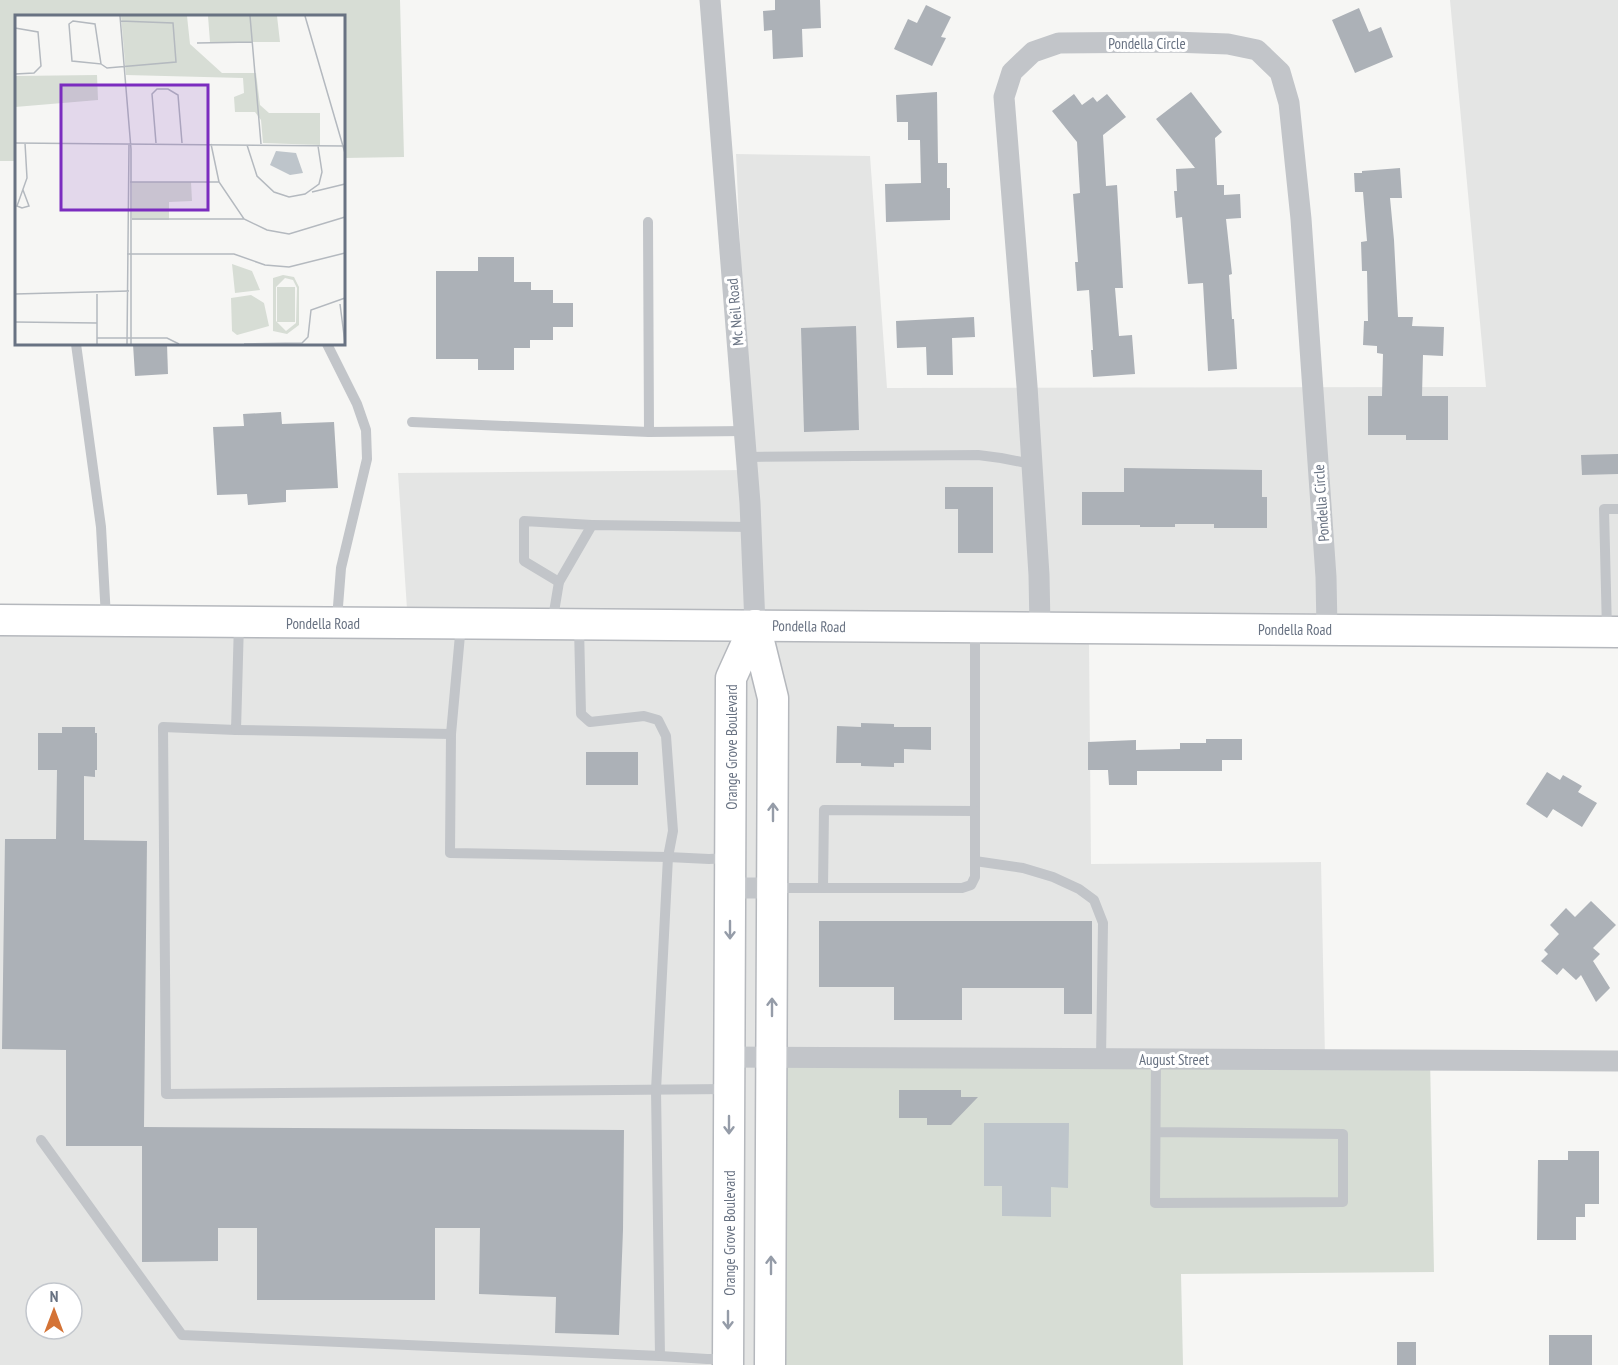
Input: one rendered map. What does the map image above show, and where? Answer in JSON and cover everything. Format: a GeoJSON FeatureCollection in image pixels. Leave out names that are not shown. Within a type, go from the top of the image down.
{"type":"FeatureCollection","features":[{"type":"Feature","properties":{"kind":"main road","name":"Pondella Road"},"geometry":{"type":"LineString","coordinates":[[0,620],[1613,632]]}},
{"type":"Feature","properties":{"kind":"main road","name":"Orange Grove Boulevard"},"geometry":{"type":"LineString","coordinates":[[728,1362],[731,678],[755,625]]}},
{"type":"Feature","properties":{"kind":"main road"},"geometry":{"type":"LineString","coordinates":[[755,625],[773,698],[770,1365]]}},
{"type":"Feature","properties":{"kind":"street","name":"Mc Neil Road"},"geometry":{"type":"LineString","coordinates":[[710,0],[747,457],[755,625]]}},
{"type":"Feature","properties":{"kind":"street","name":"Pondella Circle"},"geometry":{"type":"LineString","coordinates":[[1040,627],[1032,464],[1004,97],[1012,72],[1033,52],[1059,43],[1173,42],[1228,44],[1257,50],[1280,72],[1289,103],[1302,231],[1326,565],[1327,630]]}},
{"type":"Feature","properties":{"kind":"street"},"geometry":{"type":"LineString","coordinates":[[730,888],[772,888]]}},
{"type":"Feature","properties":{"kind":"street","name":"August Street"},"geometry":{"type":"LineString","coordinates":[[729,1057],[1618,1061]]}},
{"type":"Feature","properties":{"kind":"lane"},"geometry":{"type":"LineString","coordinates":[[648,222],[649,432]]}},
{"type":"Feature","properties":{"kind":"lane"},"geometry":{"type":"LineString","coordinates":[[76,345],[101,527],[106,621]]}},
{"type":"Feature","properties":{"kind":"lane"},"geometry":{"type":"LineString","coordinates":[[328,345],[357,404],[366,430],[367,459],[341,568],[336,623]]}},
{"type":"Feature","properties":{"kind":"lane"},"geometry":{"type":"LineString","coordinates":[[412,422],[649,432],[745,431]]}},
{"type":"Feature","properties":{"kind":"lane"},"geometry":{"type":"LineString","coordinates":[[747,457],[978,455],[1032,464]]}},
{"type":"Feature","properties":{"kind":"lane"},"geometry":{"type":"LineString","coordinates":[[1613,632],[1604,509],[1618,509]]}},
{"type":"Feature","properties":{"kind":"lane"},"geometry":{"type":"LineString","coordinates":[[559,582],[524,561],[524,520],[592,525],[752,527]]}},
{"type":"Feature","properties":{"kind":"lane"},"geometry":{"type":"LineString","coordinates":[[592,525],[559,582],[580,714],[590,722],[644,716],[658,720],[666,736],[673,831],[668,857],[656,1090],[660,1356]]}},
{"type":"Feature","properties":{"kind":"lane"},"geometry":{"type":"LineString","coordinates":[[236,730],[239,622]]}},
{"type":"Feature","properties":{"kind":"lane"},"geometry":{"type":"LineString","coordinates":[[461,624],[451,734],[450,853],[731,858]]}},
{"type":"Feature","properties":{"kind":"lane"},"geometry":{"type":"LineString","coordinates":[[772,888],[962,888],[971,885],[975,877],[975,627]]}},
{"type":"Feature","properties":{"kind":"lane"},"geometry":{"type":"LineString","coordinates":[[451,734],[163,727],[166,1094],[729,1089]]}},
{"type":"Feature","properties":{"kind":"lane"},"geometry":{"type":"LineString","coordinates":[[824,888],[824,810],[975,811]]}},
{"type":"Feature","properties":{"kind":"lane"},"geometry":{"type":"LineString","coordinates":[[975,861],[1023,868],[1053,877],[1079,889],[1094,900],[1103,923],[1101,1059]]}},
{"type":"Feature","properties":{"kind":"lane"},"geometry":{"type":"LineString","coordinates":[[1156,1059],[1155,1203],[1342,1202],[1343,1134],[1156,1132]]}},
{"type":"Feature","properties":{"kind":"lane"},"geometry":{"type":"LineString","coordinates":[[41,1140],[182,1335],[660,1356],[728,1362]]}},
{"type":"Feature","properties":{"kind":"shaded area"},"geometry":{"type":"Polygon","coordinates":[[[0,0],[400,0],[404,157],[345,158],[345,15],[15,15],[15,161],[0,161],[0,0]]]}},
{"type":"Feature","properties":{"kind":"shaded area"},"geometry":{"type":"Polygon","coordinates":[[[1450,0],[1618,0],[1618,618],[407,609],[398,473],[750,470],[736,154],[870,156],[887,388],[1486,387],[1450,0]]]}},
{"type":"Feature","properties":{"kind":"shaded area"},"geometry":{"type":"Polygon","coordinates":[[[0,634],[734,639],[715,1365],[0,1365],[0,634]]]}},
{"type":"Feature","properties":{"kind":"shaded area"},"geometry":{"type":"Polygon","coordinates":[[[772,640],[1089,642],[1091,864],[1321,862],[1325,1058],[784,1064],[772,640]]]}},
{"type":"Feature","properties":{"kind":"shaded area"},"geometry":{"type":"Polygon","coordinates":[[[751,663],[760,700],[758,1365],[740,1365],[743,681],[751,663]]]}},
{"type":"Feature","properties":{"kind":"shaded area"},"geometry":{"type":"Polygon","coordinates":[[[1430,1057],[1434,1272],[1181,1274],[1183,1365],[783,1365],[784,1064],[1430,1057]]]}},
{"type":"Feature","properties":{"kind":"shaded area"},"geometry":{"type":"Polygon","coordinates":[[[984,1123],[1069,1123],[1068,1188],[1051,1187],[1051,1217],[1002,1216],[1002,1186],[984,1186],[984,1123]]]}},
{"type":"Feature","properties":{"kind":"building"},"geometry":{"type":"Polygon","coordinates":[[[775,0],[820,0],[821,28],[802,29],[803,57],[773,59],[772,30],[764,31],[763,11],[775,10],[775,0]]]}},
{"type":"Feature","properties":{"kind":"building"},"geometry":{"type":"Polygon","coordinates":[[[926,5],[951,17],[941,37],[946,38],[932,66],[894,49],[908,19],[917,23],[926,5]]]}},
{"type":"Feature","properties":{"kind":"building"},"geometry":{"type":"Polygon","coordinates":[[[1359,8],[1369,32],[1381,27],[1393,57],[1355,73],[1332,20],[1359,8]]]}},
{"type":"Feature","properties":{"kind":"building"},"geometry":{"type":"Polygon","coordinates":[[[937,92],[938,163],[947,163],[950,220],[886,222],[885,184],[921,183],[920,140],[908,140],[908,122],[897,122],[896,95],[937,92]]]}},
{"type":"Feature","properties":{"kind":"building"},"geometry":{"type":"Polygon","coordinates":[[[1191,92],[1222,132],[1215,138],[1217,185],[1224,185],[1224,195],[1240,194],[1241,218],[1226,219],[1232,274],[1229,275],[1237,369],[1208,371],[1203,283],[1188,284],[1182,217],[1176,218],[1174,191],[1177,191],[1176,169],[1195,168],[1156,119],[1191,92]]]}},
{"type":"Feature","properties":{"kind":"building"},"geometry":{"type":"Polygon","coordinates":[[[1074,94],[1082,105],[1093,97],[1097,102],[1107,94],[1126,117],[1103,135],[1106,186],[1117,185],[1123,288],[1115,288],[1119,336],[1132,335],[1135,374],[1093,377],[1089,290],[1077,291],[1075,262],[1078,262],[1073,194],[1080,193],[1077,142],[1052,111],[1074,94]]]}},
{"type":"Feature","properties":{"kind":"building"},"geometry":{"type":"Polygon","coordinates":[[[1400,168],[1402,198],[1390,198],[1398,317],[1413,317],[1412,326],[1444,327],[1443,356],[1423,355],[1422,396],[1448,396],[1448,440],[1406,440],[1406,435],[1368,435],[1368,396],[1382,396],[1383,354],[1377,353],[1377,346],[1363,345],[1364,321],[1368,321],[1367,271],[1362,271],[1361,242],[1367,241],[1363,192],[1355,192],[1354,173],[1400,168]]]}},
{"type":"Feature","properties":{"kind":"building"},"geometry":{"type":"Polygon","coordinates":[[[478,257],[514,257],[514,282],[531,282],[531,290],[553,290],[553,303],[573,303],[573,327],[553,327],[553,340],[530,340],[530,348],[514,348],[514,370],[478,370],[478,359],[436,359],[436,271],[478,271],[478,257]]]}},
{"type":"Feature","properties":{"kind":"building"},"geometry":{"type":"Polygon","coordinates":[[[974,317],[975,337],[952,338],[953,375],[927,375],[926,347],[897,348],[896,321],[974,317]]]}},
{"type":"Feature","properties":{"kind":"building"},"geometry":{"type":"Polygon","coordinates":[[[856,326],[859,430],[804,432],[801,328],[856,326]]]}},
{"type":"Feature","properties":{"kind":"building"},"geometry":{"type":"Polygon","coordinates":[[[133,345],[167,345],[168,374],[135,376],[133,345]]]}},
{"type":"Feature","properties":{"kind":"building"},"geometry":{"type":"Polygon","coordinates":[[[281,412],[282,424],[334,422],[338,488],[286,490],[286,502],[248,505],[247,494],[217,495],[213,427],[244,426],[243,414],[281,412]]]}},
{"type":"Feature","properties":{"kind":"building"},"geometry":{"type":"Polygon","coordinates":[[[1618,454],[1618,474],[1582,475],[1581,455],[1618,454]]]}},
{"type":"Feature","properties":{"kind":"building"},"geometry":{"type":"Polygon","coordinates":[[[1124,468],[1262,470],[1262,497],[1267,497],[1267,528],[1214,528],[1214,524],[1175,524],[1175,527],[1082,525],[1082,492],[1124,492],[1124,468]]]}},
{"type":"Feature","properties":{"kind":"building"},"geometry":{"type":"Polygon","coordinates":[[[945,487],[993,487],[993,553],[958,553],[958,509],[945,509],[945,487]]]}},
{"type":"Feature","properties":{"kind":"building"},"geometry":{"type":"Polygon","coordinates":[[[861,723],[894,724],[894,727],[931,727],[931,750],[904,749],[904,763],[894,763],[894,767],[836,763],[837,726],[861,727],[861,723]]]}},
{"type":"Feature","properties":{"kind":"building"},"geometry":{"type":"Polygon","coordinates":[[[62,727],[95,727],[95,733],[97,733],[95,777],[84,776],[84,840],[147,841],[144,1127],[624,1130],[619,1335],[555,1333],[556,1297],[479,1294],[480,1228],[435,1228],[435,1300],[257,1300],[257,1228],[218,1228],[218,1261],[142,1262],[142,1146],[66,1146],[66,1050],[2,1049],[5,839],[56,839],[57,770],[38,770],[38,733],[62,733],[62,727]]]}},
{"type":"Feature","properties":{"kind":"building"},"geometry":{"type":"Polygon","coordinates":[[[1206,739],[1242,739],[1242,760],[1222,760],[1222,771],[1137,771],[1137,785],[1109,785],[1108,770],[1088,770],[1088,742],[1136,740],[1136,750],[1180,749],[1180,743],[1206,743],[1206,739]]]}},
{"type":"Feature","properties":{"kind":"building"},"geometry":{"type":"Polygon","coordinates":[[[586,752],[638,752],[638,785],[586,785],[586,752]]]}},
{"type":"Feature","properties":{"kind":"building"},"geometry":{"type":"Polygon","coordinates":[[[1547,772],[1560,780],[1563,775],[1582,786],[1578,792],[1597,803],[1582,827],[1553,809],[1547,818],[1526,804],[1547,772]]]}},
{"type":"Feature","properties":{"kind":"building"},"geometry":{"type":"Polygon","coordinates":[[[1591,901],[1616,925],[1593,948],[1600,954],[1593,961],[1610,988],[1596,1002],[1581,975],[1576,980],[1563,968],[1557,975],[1541,961],[1548,954],[1544,950],[1559,934],[1550,925],[1566,908],[1575,917],[1591,901]]]}},
{"type":"Feature","properties":{"kind":"building"},"geometry":{"type":"Polygon","coordinates":[[[819,921],[1092,921],[1092,1014],[1064,1014],[1064,988],[962,988],[962,1020],[894,1020],[894,987],[819,987],[819,921]]]}},
{"type":"Feature","properties":{"kind":"building"},"geometry":{"type":"Polygon","coordinates":[[[899,1090],[961,1090],[961,1097],[978,1097],[951,1125],[927,1125],[927,1118],[899,1118],[899,1090]]]}},
{"type":"Feature","properties":{"kind":"building"},"geometry":{"type":"Polygon","coordinates":[[[1568,1151],[1599,1151],[1599,1204],[1585,1204],[1585,1217],[1576,1217],[1576,1240],[1537,1240],[1538,1160],[1568,1160],[1568,1151]]]}},
{"type":"Feature","properties":{"kind":"building"},"geometry":{"type":"Polygon","coordinates":[[[1549,1335],[1592,1335],[1592,1365],[1549,1365],[1549,1335]]]}},
{"type":"Feature","properties":{"kind":"building"},"geometry":{"type":"Polygon","coordinates":[[[1397,1342],[1416,1342],[1416,1365],[1397,1365],[1397,1342]]]}}]}
